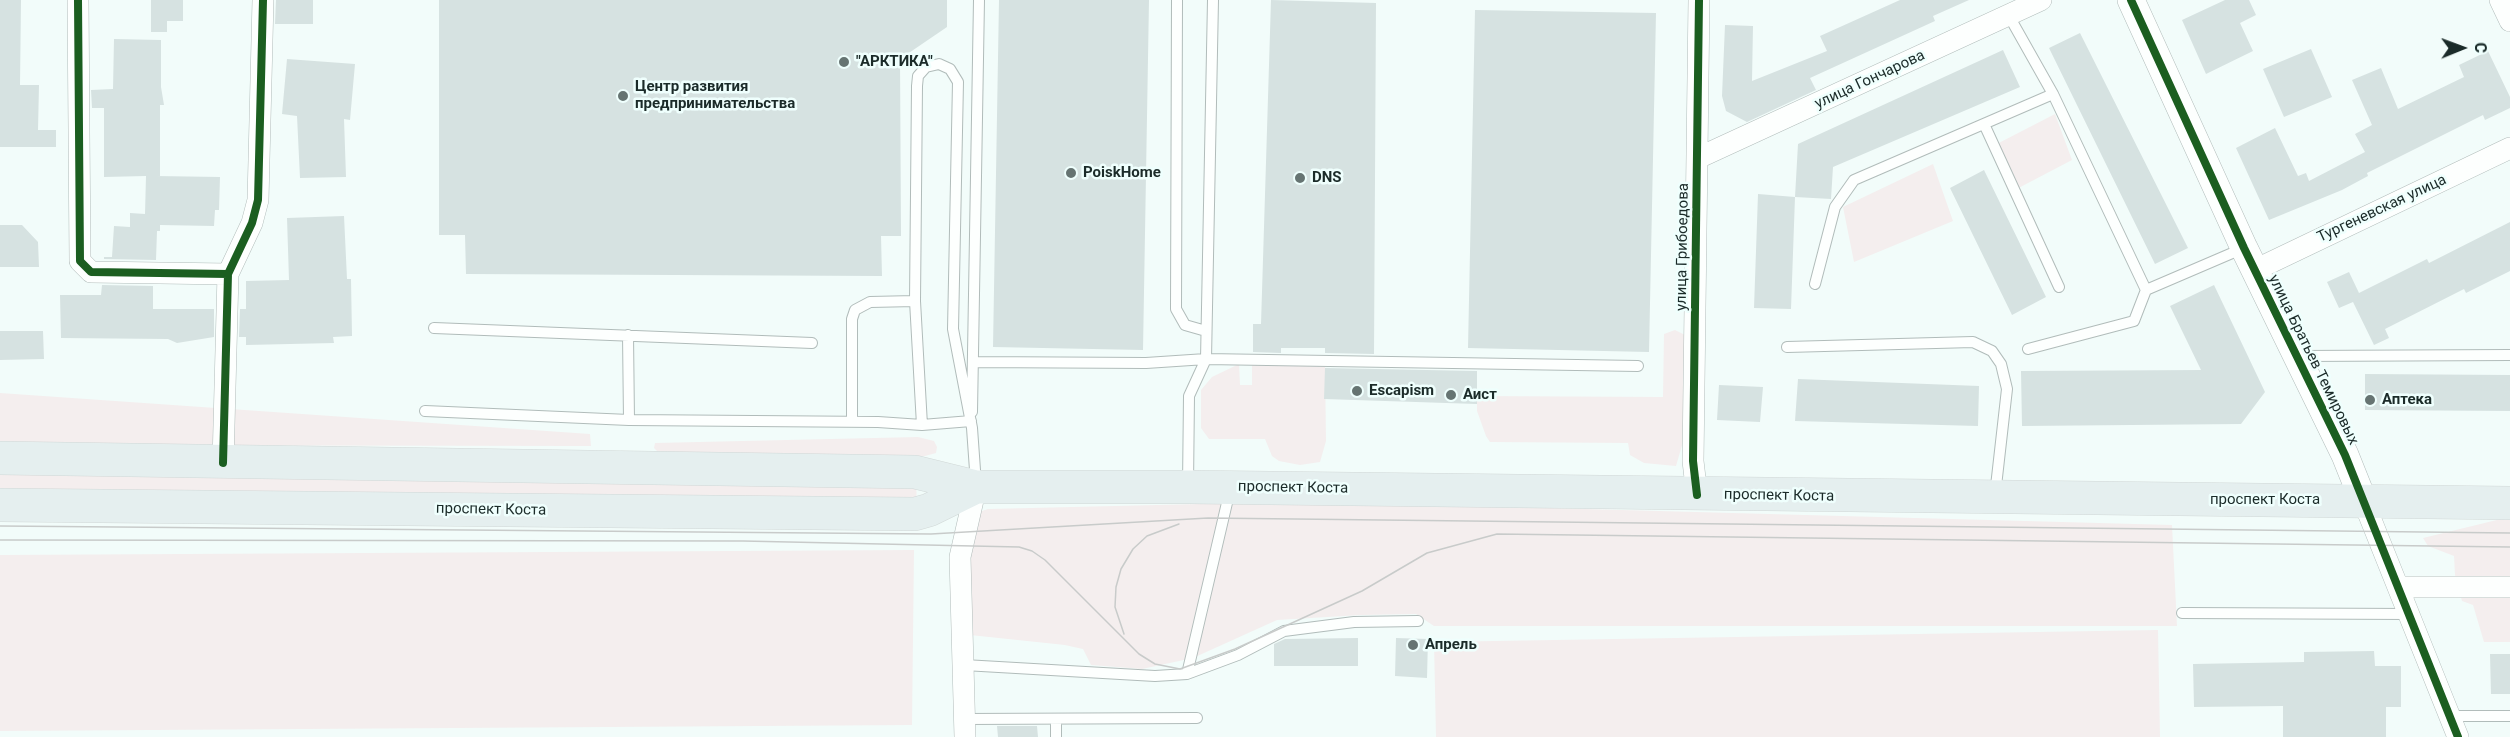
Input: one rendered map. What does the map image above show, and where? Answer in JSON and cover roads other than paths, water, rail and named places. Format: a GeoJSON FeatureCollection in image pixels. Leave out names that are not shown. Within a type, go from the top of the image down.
{"type":"FeatureCollection","features":[{"type":"Feature","properties":{"kind":"main road","name":"проспект Коста"},"geometry":{"type":"LineString","coordinates":[[0,458],[915,472],[976,487],[1231,487],[1697,495],[2363,500],[2510,504]]}},
{"type":"Feature","properties":{"kind":"main road","name":"проспект Коста"},"geometry":{"type":"LineString","coordinates":[[0,505],[915,514],[929,510],[976,487]]}},
{"type":"Feature","properties":{"kind":"street"},"geometry":{"type":"LineString","coordinates":[[78,0],[80,261],[91,272],[228,274]]}},
{"type":"Feature","properties":{"kind":"street"},"geometry":{"type":"LineString","coordinates":[[224,463],[228,274],[245,241],[258,200],[263,0]]}},
{"type":"Feature","properties":{"kind":"street","name":"улица Грибоедова"},"geometry":{"type":"LineString","coordinates":[[1697,495],[1693,461],[1699,0]]}},
{"type":"Feature","properties":{"kind":"street","name":"улица Гончарова"},"geometry":{"type":"LineString","coordinates":[[1698,158],[2041,0]]}},
{"type":"Feature","properties":{"kind":"street","name":"улица Братьев Темировых"},"geometry":{"type":"LineString","coordinates":[[2131,0],[2249,259],[2345,455],[2400,587],[2458,737]]}},
{"type":"Feature","properties":{"kind":"street"},"geometry":{"type":"LineString","coordinates":[[2500,0],[2510,21]]}},
{"type":"Feature","properties":{"kind":"street","name":"Тургеневская улица"},"geometry":{"type":"LineString","coordinates":[[2249,259],[2510,148]]}},
{"type":"Feature","properties":{"kind":"street"},"geometry":{"type":"LineString","coordinates":[[965,728],[960,558],[976,487]]}},
{"type":"Feature","properties":{"kind":"street"},"geometry":{"type":"LineString","coordinates":[[2400,587],[2510,587]]}},
{"type":"Feature","properties":{"kind":"lane"},"geometry":{"type":"LineString","coordinates":[[971,421],[974,362],[979,0]]}},
{"type":"Feature","properties":{"kind":"lane"},"geometry":{"type":"LineString","coordinates":[[1177,0],[1176,309],[1185,325],[1206,331]]}},
{"type":"Feature","properties":{"kind":"lane"},"geometry":{"type":"LineString","coordinates":[[1188,487],[1189,396],[1206,359],[1213,0]]}},
{"type":"Feature","properties":{"kind":"lane"},"geometry":{"type":"LineString","coordinates":[[2009,16],[2053,94],[2146,290],[2134,321],[2028,349]]}},
{"type":"Feature","properties":{"kind":"lane"},"geometry":{"type":"LineString","coordinates":[[922,425],[915,300],[917,86],[918,76],[926,67],[939,64],[950,69],[958,82],[953,329],[971,421],[976,487]]}},
{"type":"Feature","properties":{"kind":"lane"},"geometry":{"type":"LineString","coordinates":[[1815,284],[1835,207],[1854,180],[2053,94]]}},
{"type":"Feature","properties":{"kind":"lane"},"geometry":{"type":"LineString","coordinates":[[1984,124],[2059,287]]}},
{"type":"Feature","properties":{"kind":"lane"},"geometry":{"type":"LineString","coordinates":[[2146,290],[2249,259]]}},
{"type":"Feature","properties":{"kind":"lane"},"geometry":{"type":"LineString","coordinates":[[852,422],[852,319],[855,310],[862,305],[878,301],[915,300]]}},
{"type":"Feature","properties":{"kind":"lane"},"geometry":{"type":"LineString","coordinates":[[434,328],[812,343]]}},
{"type":"Feature","properties":{"kind":"lane"},"geometry":{"type":"LineString","coordinates":[[628,334],[629,420]]}},
{"type":"Feature","properties":{"kind":"lane"},"geometry":{"type":"LineString","coordinates":[[1787,346],[1973,342],[1992,351],[2001,364],[2007,389],[1995,498]]}},
{"type":"Feature","properties":{"kind":"lane"},"geometry":{"type":"LineString","coordinates":[[2295,356],[2510,355]]}},
{"type":"Feature","properties":{"kind":"lane"},"geometry":{"type":"LineString","coordinates":[[974,362],[1146,363],[1206,359],[1638,366]]}},
{"type":"Feature","properties":{"kind":"lane"},"geometry":{"type":"LineString","coordinates":[[425,411],[629,420],[852,422],[922,425],[971,421]]}},
{"type":"Feature","properties":{"kind":"lane"},"geometry":{"type":"LineString","coordinates":[[1186,674],[1231,487]]}},
{"type":"Feature","properties":{"kind":"lane"},"geometry":{"type":"LineString","coordinates":[[2182,613],[2410,614]]}},
{"type":"Feature","properties":{"kind":"lane"},"geometry":{"type":"LineString","coordinates":[[964,665],[1155,676],[1186,674],[1238,655],[1284,631],[1354,622],[1418,621]]}},
{"type":"Feature","properties":{"kind":"lane"},"geometry":{"type":"LineString","coordinates":[[2449,716],[2510,716]]}},
{"type":"Feature","properties":{"kind":"lane"},"geometry":{"type":"LineString","coordinates":[[1056,718],[1056,737]]}},
{"type":"Feature","properties":{"kind":"lane"},"geometry":{"type":"LineString","coordinates":[[965,728],[1056,718],[1197,718]]}},
{"type":"Feature","properties":{"kind":"tram line"},"geometry":{"type":"LineString","coordinates":[[0,526],[931,534],[1208,518],[2510,533]]}},
{"type":"Feature","properties":{"kind":"tram line"},"geometry":{"type":"LineString","coordinates":[[1124,634],[1115,607],[1116,587],[1121,569],[1133,549],[1147,536],[1179,524]]}},
{"type":"Feature","properties":{"kind":"tram line"},"geometry":{"type":"LineString","coordinates":[[0,540],[743,541],[1019,547],[1032,551],[1045,560],[1139,654],[1155,664],[1180,669],[1235,649],[1362,591],[1427,553],[1497,534],[2510,547]]}},
{"type":"Feature","properties":{"kind":"place","name":"\"АРКТИКА\""},"geometry":{"type":"Point","coordinates":[844,62]}},
{"type":"Feature","properties":{"kind":"place","name":"Центр развития предпринимательства"},"geometry":{"type":"Point","coordinates":[623,96]}},
{"type":"Feature","properties":{"kind":"place","name":"PoiskHome"},"geometry":{"type":"Point","coordinates":[1071,173]}},
{"type":"Feature","properties":{"kind":"place","name":"DNS"},"geometry":{"type":"Point","coordinates":[1300,178]}},
{"type":"Feature","properties":{"kind":"place","name":"Escapism"},"geometry":{"type":"Point","coordinates":[1357,391]}},
{"type":"Feature","properties":{"kind":"place","name":"Аист"},"geometry":{"type":"Point","coordinates":[1451,395]}},
{"type":"Feature","properties":{"kind":"place","name":"Аптека"},"geometry":{"type":"Point","coordinates":[2370,400]}},
{"type":"Feature","properties":{"kind":"place","name":"Апрель"},"geometry":{"type":"Point","coordinates":[1413,645]}}]}
